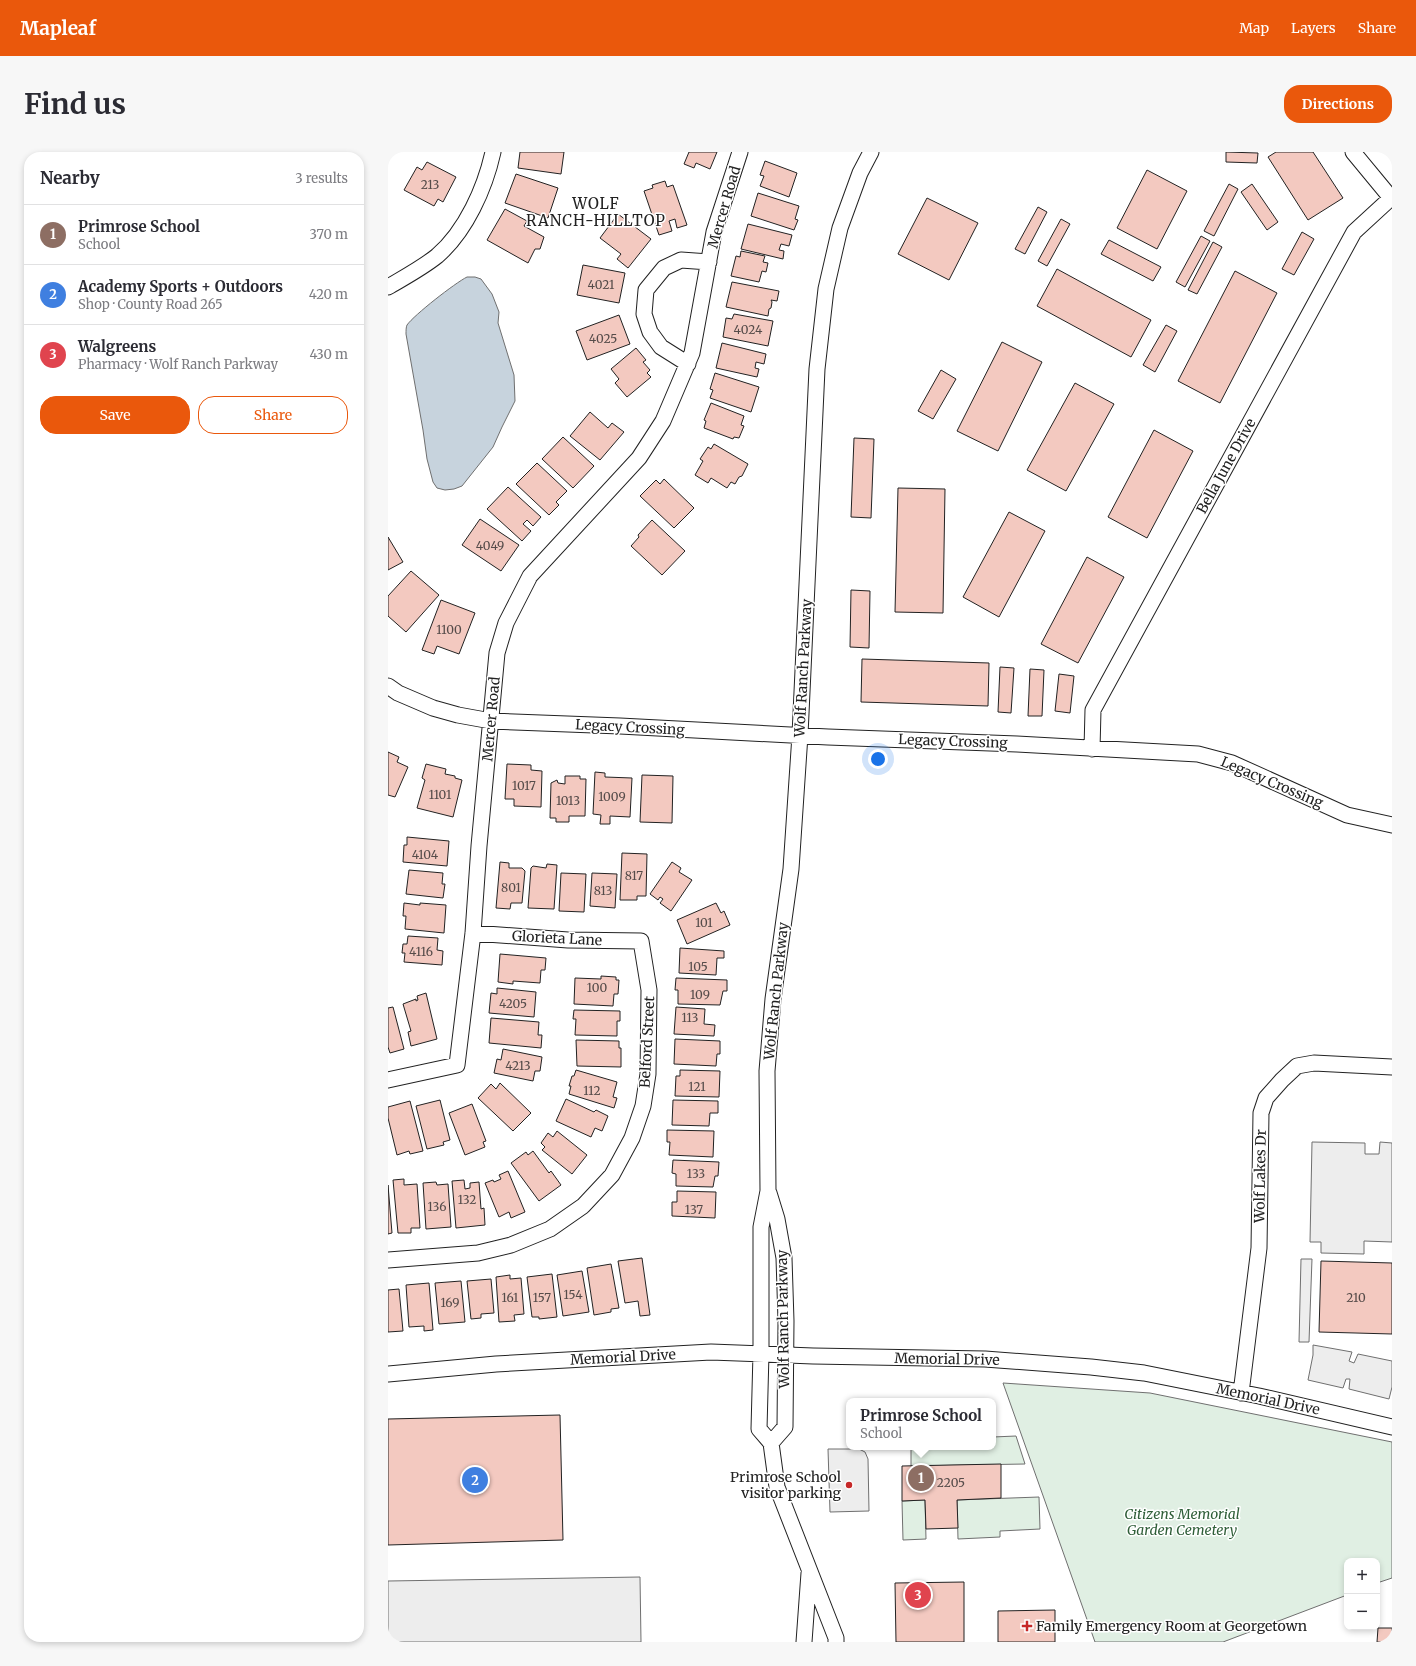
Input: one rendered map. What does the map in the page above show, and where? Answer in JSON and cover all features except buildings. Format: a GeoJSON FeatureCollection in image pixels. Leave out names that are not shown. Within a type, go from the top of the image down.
{"type":"FeatureCollection","features":[{"type":"Feature","properties":{"kind":"street"},"geometry":{"type":"LineString","coordinates":[[388,287],[418,270],[438,255],[463,226],[489,172],[492,152]]}},
{"type":"Feature","properties":{"kind":"street","name":"Mercer Road"},"geometry":{"type":"LineString","coordinates":[[388,1080],[457,1065],[473,933],[479,846],[497,653],[506,623],[530,576],[639,458],[663,421],[692,353],[714,232],[740,152]]}},
{"type":"Feature","properties":{"kind":"street"},"geometry":{"type":"LineString","coordinates":[[1353,152],[1391,198]]}},
{"type":"Feature","properties":{"kind":"street","name":"Wolf Ranch Parkway"},"geometry":{"type":"LineString","coordinates":[[768,1191],[777,1219],[784,1258],[786,1354],[785,1427],[772,1443],[759,1429],[761,1353],[761,1227],[768,1191],[767,1071],[773,999],[791,869],[800,735],[817,369],[825,300],[840,228],[866,153]]}},
{"type":"Feature","properties":{"kind":"street","name":"Bella June Drive"},"geometry":{"type":"LineString","coordinates":[[1092,749],[1093,710],[1354,232],[1391,198]]}},
{"type":"Feature","properties":{"kind":"street","name":"Mercer Road"},"geometry":{"type":"LineString","coordinates":[[688,364],[661,347],[650,332],[644,314],[646,290],[664,268],[681,260],[709,262]]}},
{"type":"Feature","properties":{"kind":"street","name":"Legacy Crossing"},"geometry":{"type":"LineString","coordinates":[[388,686],[398,693],[433,708],[458,715],[491,721],[1017,744],[1198,754],[1232,763],[1347,814],[1392,825]]}},
{"type":"Feature","properties":{"kind":"street","name":"Glorieta Lane"},"geometry":{"type":"LineString","coordinates":[[473,933],[568,940],[641,942]]}},
{"type":"Feature","properties":{"kind":"street","name":"Belford Street"},"geometry":{"type":"LineString","coordinates":[[388,1260],[478,1253],[511,1246],[550,1229],[583,1206],[612,1175],[632,1138],[643,1106],[648,1074],[649,990],[641,942]]}},
{"type":"Feature","properties":{"kind":"street","name":"Wolf Lakes Dr"},"geometry":{"type":"LineString","coordinates":[[1241,1392],[1259,1248],[1261,1113],[1266,1098],[1296,1066],[1314,1063],[1392,1066]]}},
{"type":"Feature","properties":{"kind":"street","name":"Memorial Drive"},"geometry":{"type":"LineString","coordinates":[[388,1374],[496,1364],[711,1352],[986,1359],[1091,1367],[1144,1373],[1241,1392],[1392,1427]]}},
{"type":"Feature","properties":{"kind":"street"},"geometry":{"type":"LineString","coordinates":[[772,1443],[778,1487],[810,1568],[836,1638],[836,1642]]}},
{"type":"Feature","properties":{"kind":"street"},"geometry":{"type":"LineString","coordinates":[[804,1642],[810,1568]]}},
{"type":"Feature","properties":{"kind":"green space","name":"Citizens Memorial Garden Cemetery"},"geometry":{"type":"Polygon","coordinates":[[[1003,1383],[1150,1393],[1392,1442],[1392,1578],[1380,1582],[1380,1558],[1344,1558],[1344,1596],[1223,1642],[1095,1642],[1003,1383]]]}},
{"type":"Feature","properties":{"kind":"green space"},"geometry":{"type":"Polygon","coordinates":[[[1016,1436],[1025,1464],[911,1466],[911,1450],[996,1450],[996,1437],[1016,1436]]]}},
{"type":"Feature","properties":{"kind":"green space"},"geometry":{"type":"Polygon","coordinates":[[[1039,1497],[1040,1529],[1000,1531],[1000,1537],[958,1539],[957,1500],[1039,1497]]]}},
{"type":"Feature","properties":{"kind":"green space"},"geometry":{"type":"Polygon","coordinates":[[[925,1500],[926,1539],[903,1540],[902,1501],[925,1500]]]}},
{"type":"Feature","properties":{"kind":"shaded area"},"geometry":{"type":"Polygon","coordinates":[[[467,277],[481,279],[492,294],[499,312],[498,323],[514,375],[515,401],[493,447],[462,486],[445,490],[437,488],[433,482],[427,459],[406,328],[411,320],[426,307],[467,277]]]}},
{"type":"Feature","properties":{"kind":"shaded area"},"geometry":{"type":"Polygon","coordinates":[[[1312,1142],[1365,1143],[1365,1154],[1379,1154],[1380,1142],[1392,1143],[1392,1242],[1364,1241],[1364,1254],[1321,1253],[1321,1242],[1310,1242],[1312,1142]]]}},
{"type":"Feature","properties":{"kind":"shaded area"},"geometry":{"type":"Polygon","coordinates":[[[1301,1259],[1312,1259],[1309,1342],[1299,1342],[1301,1259]]]}},
{"type":"Feature","properties":{"kind":"shaded area"},"geometry":{"type":"Polygon","coordinates":[[[1313,1345],[1352,1352],[1349,1361],[1354,1363],[1358,1354],[1392,1361],[1392,1387],[1389,1399],[1349,1389],[1350,1379],[1346,1379],[1343,1388],[1308,1380],[1313,1355],[1313,1345]]]}},
{"type":"Feature","properties":{"kind":"shaded area","name":"Primrose School visitor parking"},"geometry":{"type":"Polygon","coordinates":[[[828,1449],[861,1450],[865,1452],[868,1459],[869,1511],[830,1512],[828,1449]]]}},
{"type":"Feature","properties":{"kind":"shaded area"},"geometry":{"type":"Polygon","coordinates":[[[640,1577],[641,1642],[388,1642],[388,1581],[640,1577]]]}},
{"type":"Feature","properties":{"kind":"place","name":"Primrose School"},"geometry":{"type":"Point","coordinates":[921,1478]}},
{"type":"Feature","properties":{"kind":"place","name":"Academy Sports + Outdoors"},"geometry":{"type":"Point","coordinates":[475,1480]}},
{"type":"Feature","properties":{"kind":"place","name":"Primrose School visitor parking"},"geometry":{"type":"Point","coordinates":[849,1485]}},
{"type":"Feature","properties":{"kind":"place","name":"Walgreens"},"geometry":{"type":"Point","coordinates":[918,1595]}},
{"type":"Feature","properties":{"kind":"place","name":"Family Emergency Room at Georgetown"},"geometry":{"type":"Point","coordinates":[1027,1626]}},
{"type":"Feature","properties":{"kind":"district","name":"WOLF RANCH-HILLTOP"},"geometry":{"type":"Point","coordinates":[596,212]}}]}
